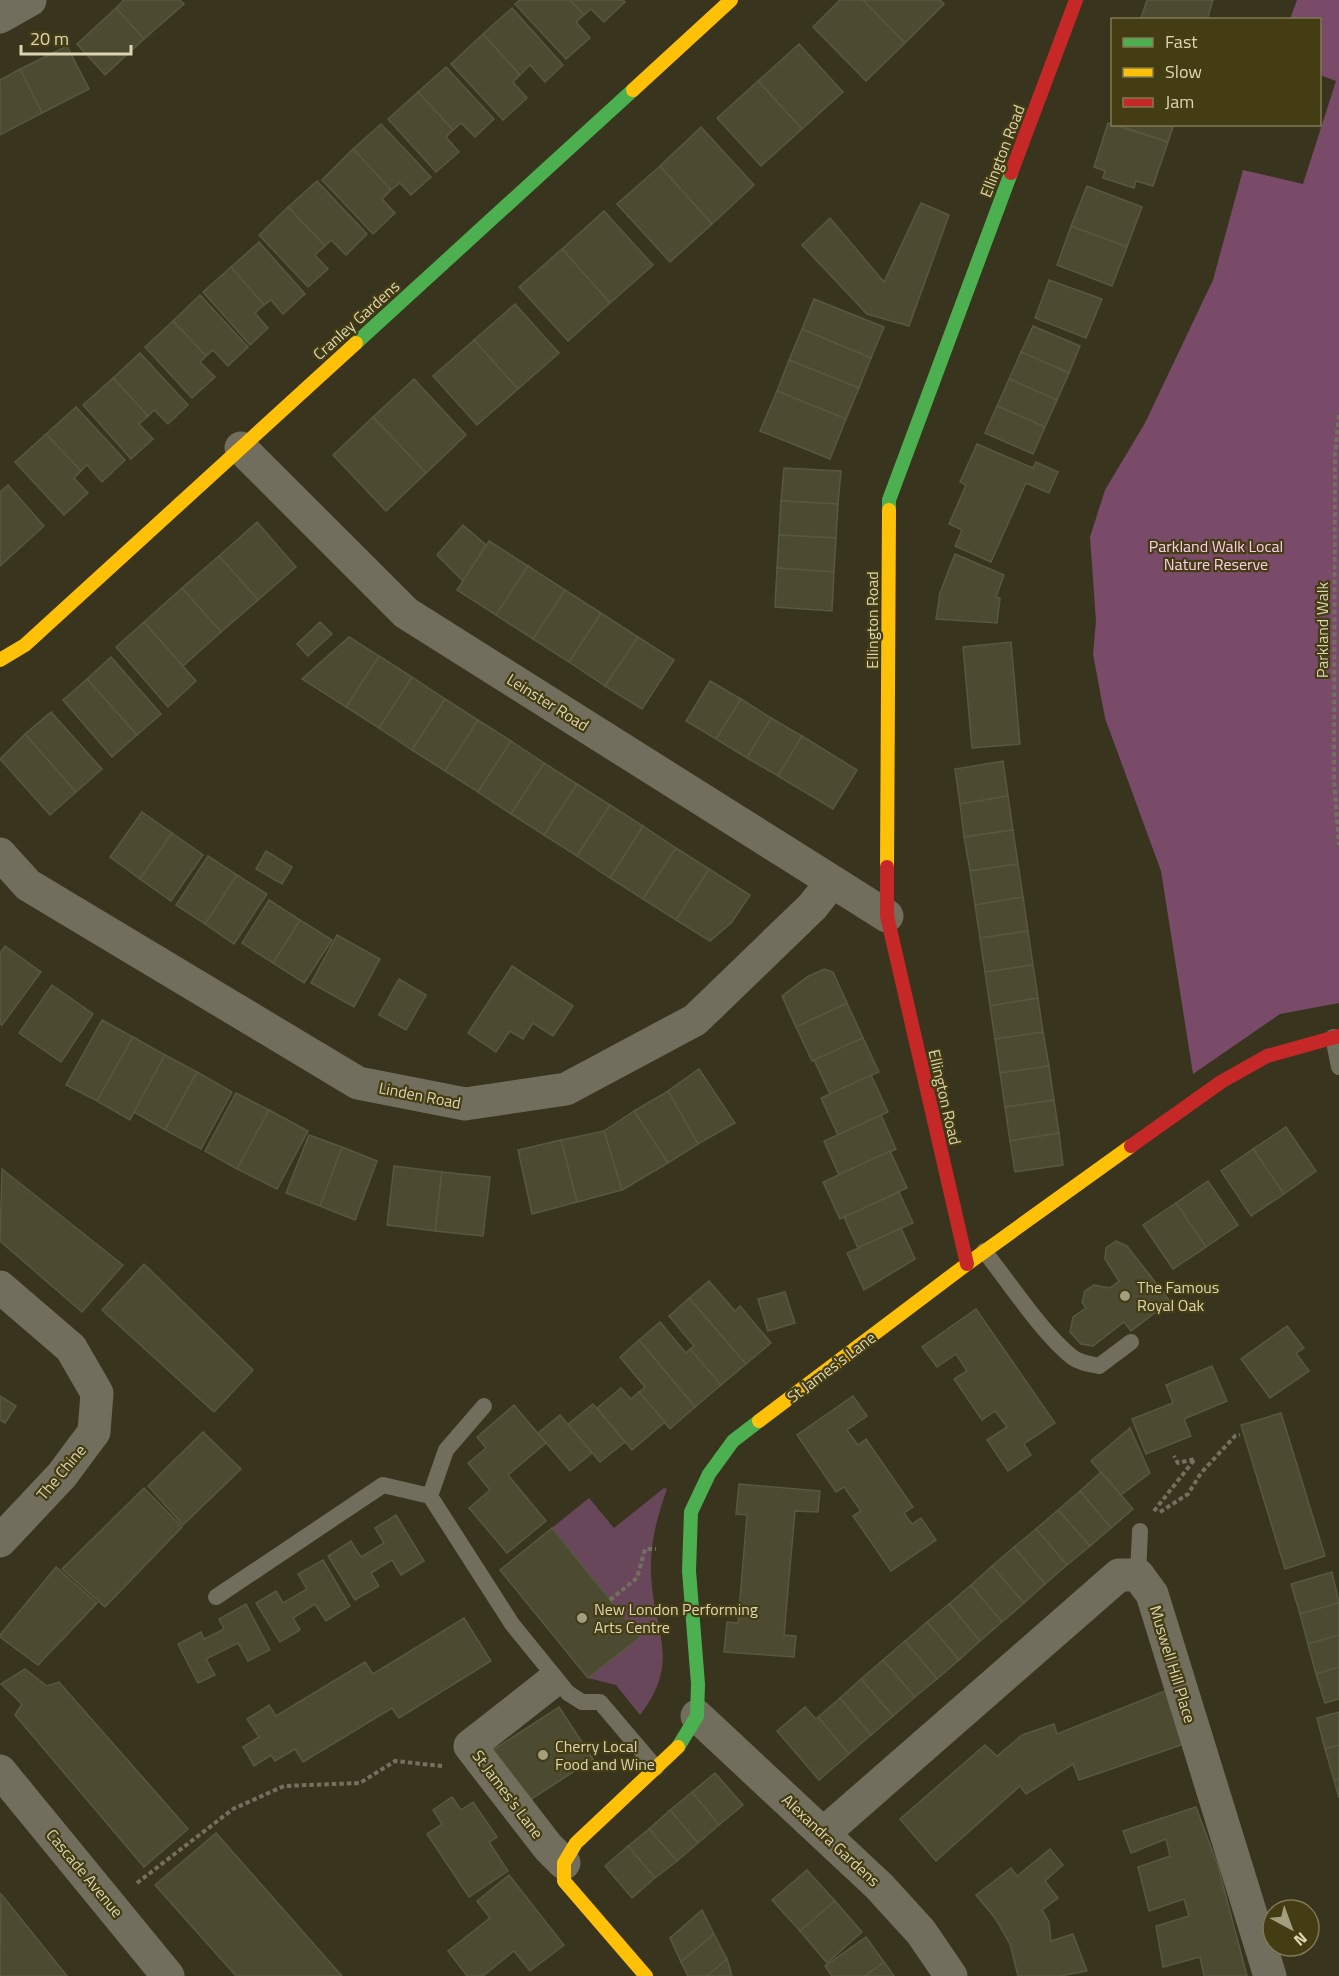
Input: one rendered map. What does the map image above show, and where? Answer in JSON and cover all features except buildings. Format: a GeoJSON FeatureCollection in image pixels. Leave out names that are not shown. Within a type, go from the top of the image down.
{"type":"FeatureCollection","features":[{"type":"Feature","properties":{"kind":"street"},"geometry":{"type":"LineString","coordinates":[[0,17],[30,0]]}},
{"type":"Feature","properties":{"kind":"street","name":"Cranley Gardens"},"geometry":{"type":"LineString","coordinates":[[0,660],[25,645],[731,0]]}},
{"type":"Feature","properties":{"kind":"street","name":"Ellington Road"},"geometry":{"type":"LineString","coordinates":[[967,1264],[887,916],[889,500],[1076,0]]}},
{"type":"Feature","properties":{"kind":"street","name":"Leinster Road"},"geometry":{"type":"LineString","coordinates":[[241,448],[406,613],[887,916]]}},
{"type":"Feature","properties":{"kind":"street","name":"Linden Road"},"geometry":{"type":"LineString","coordinates":[[0,854],[28,885],[358,1083],[465,1104],[566,1089],[695,1020],[812,906],[832,882]]}},
{"type":"Feature","properties":{"kind":"street","name":"St James's Lane"},"geometry":{"type":"LineString","coordinates":[[646,1976],[564,1881],[564,1863],[576,1843],[682,1743],[697,1716],[698,1684],[689,1571],[691,1512],[709,1474],[733,1441],[984,1251],[1221,1082],[1268,1056],[1336,1037]]}},
{"type":"Feature","properties":{"kind":"street","name":"The Chine"},"geometry":{"type":"LineString","coordinates":[[0,1287],[70,1348],[97,1393],[94,1432],[62,1475],[0,1541]]}},
{"type":"Feature","properties":{"kind":"street"},"geometry":{"type":"LineString","coordinates":[[824,1833],[1119,1575],[1138,1575]]}},
{"type":"Feature","properties":{"kind":"street","name":"Muswell Hill Place"},"geometry":{"type":"LineString","coordinates":[[1138,1575],[1152,1594],[1270,1976]]}},
{"type":"Feature","properties":{"kind":"street","name":"St James's Lane"},"geometry":{"type":"LineString","coordinates":[[549,1684],[471,1746],[548,1847],[564,1863]]}},
{"type":"Feature","properties":{"kind":"street","name":"Alexandra Gardens"},"geometry":{"type":"LineString","coordinates":[[697,1716],[879,1886],[914,1924],[951,1976]]}},
{"type":"Feature","properties":{"kind":"street","name":"Cascade Avenue"},"geometry":{"type":"LineString","coordinates":[[0,1771],[168,1976]]}},
{"type":"Feature","properties":{"kind":"lane"},"geometry":{"type":"LineString","coordinates":[[1336,1037],[1339,1066]]}},
{"type":"Feature","properties":{"kind":"lane"},"geometry":{"type":"LineString","coordinates":[[984,1251],[1072,1357],[1084,1364],[1099,1366],[1131,1342]]}},
{"type":"Feature","properties":{"kind":"lane"},"geometry":{"type":"LineString","coordinates":[[430,1496],[446,1450],[484,1406]]}},
{"type":"Feature","properties":{"kind":"lane"},"geometry":{"type":"LineString","coordinates":[[216,1597],[383,1485],[430,1496],[512,1624],[568,1693],[582,1702],[600,1702],[656,1768]]}},
{"type":"Feature","properties":{"kind":"lane"},"geometry":{"type":"LineString","coordinates":[[1138,1575],[1140,1531]]}},
{"type":"Feature","properties":{"kind":"path","name":"Parkland Walk"},"geometry":{"type":"LineString","coordinates":[[1339,414],[1336,781],[1339,845]]}},
{"type":"Feature","properties":{"kind":"path"},"geometry":{"type":"LineString","coordinates":[[1140,1531],[1156,1514],[1188,1494],[1201,1473],[1235,1436],[1239,1435]]}},
{"type":"Feature","properties":{"kind":"path"},"geometry":{"type":"LineString","coordinates":[[1140,1531],[1163,1497],[1195,1460],[1183,1464],[1178,1463],[1174,1456]]}},
{"type":"Feature","properties":{"kind":"path"},"geometry":{"type":"LineString","coordinates":[[610,1600],[637,1578],[645,1549],[653,1549]]}},
{"type":"Feature","properties":{"kind":"path"},"geometry":{"type":"LineString","coordinates":[[111,1905],[233,1809],[284,1786],[360,1783],[394,1761],[441,1767],[471,1746]]}},
{"type":"Feature","properties":{"kind":"shaded area"},"geometry":{"type":"Polygon","coordinates":[[[664,1488],[667,1489],[655,1528],[651,1560],[663,1661],[653,1695],[640,1715],[616,1685],[588,1678],[640,1636],[552,1528],[589,1498],[614,1528],[664,1488]]]}},
{"type":"Feature","properties":{"kind":"green space","name":"Parkland Walk Local Nature Reserve"},"geometry":{"type":"Polygon","coordinates":[[[1297,0],[1339,0],[1339,1003],[1280,1014],[1193,1074],[1161,871],[1105,718],[1093,654],[1096,621],[1090,537],[1105,490],[1145,423],[1213,280],[1243,170],[1303,184],[1336,81],[1321,75],[1321,18],[1290,18],[1297,0]]]}},
{"type":"Feature","properties":{"kind":"traffic: fast"},"geometry":{"type":"LineString","coordinates":[[356,343],[633,90]]}},
{"type":"Feature","properties":{"kind":"traffic: fast"},"geometry":{"type":"LineString","coordinates":[[889,510],[889,500],[1011,173]]}},
{"type":"Feature","properties":{"kind":"traffic: fast"},"geometry":{"type":"LineString","coordinates":[[678,1747],[697,1716],[698,1684],[689,1571],[691,1512],[709,1474],[733,1441],[759,1421]]}},
{"type":"Feature","properties":{"kind":"traffic: slow"},"geometry":{"type":"LineString","coordinates":[[633,90],[731,0]]}},
{"type":"Feature","properties":{"kind":"traffic: slow"},"geometry":{"type":"LineString","coordinates":[[0,660],[25,645],[356,343]]}},
{"type":"Feature","properties":{"kind":"traffic: slow"},"geometry":{"type":"LineString","coordinates":[[887,867],[889,510]]}},
{"type":"Feature","properties":{"kind":"traffic: slow"},"geometry":{"type":"LineString","coordinates":[[759,1421],[967,1264],[1131,1146]]}},
{"type":"Feature","properties":{"kind":"traffic: slow"},"geometry":{"type":"LineString","coordinates":[[646,1976],[564,1881],[564,1863],[576,1843],[678,1747]]}},
{"type":"Feature","properties":{"kind":"traffic: jam"},"geometry":{"type":"LineString","coordinates":[[1011,173],[1076,0]]}},
{"type":"Feature","properties":{"kind":"traffic: jam"},"geometry":{"type":"LineString","coordinates":[[887,867],[887,916],[967,1264]]}},
{"type":"Feature","properties":{"kind":"traffic: jam"},"geometry":{"type":"LineString","coordinates":[[1131,1146],[1221,1082],[1267,1056],[1339,1036]]}},
{"type":"Feature","properties":{"kind":"place","name":"The Famous Royal Oak"},"geometry":{"type":"Point","coordinates":[1125,1296]}},
{"type":"Feature","properties":{"kind":"place","name":"New London Performing Arts Centre"},"geometry":{"type":"Point","coordinates":[582,1618]}},
{"type":"Feature","properties":{"kind":"place","name":"Cherry Local Food and Wine"},"geometry":{"type":"Point","coordinates":[543,1755]}}]}
